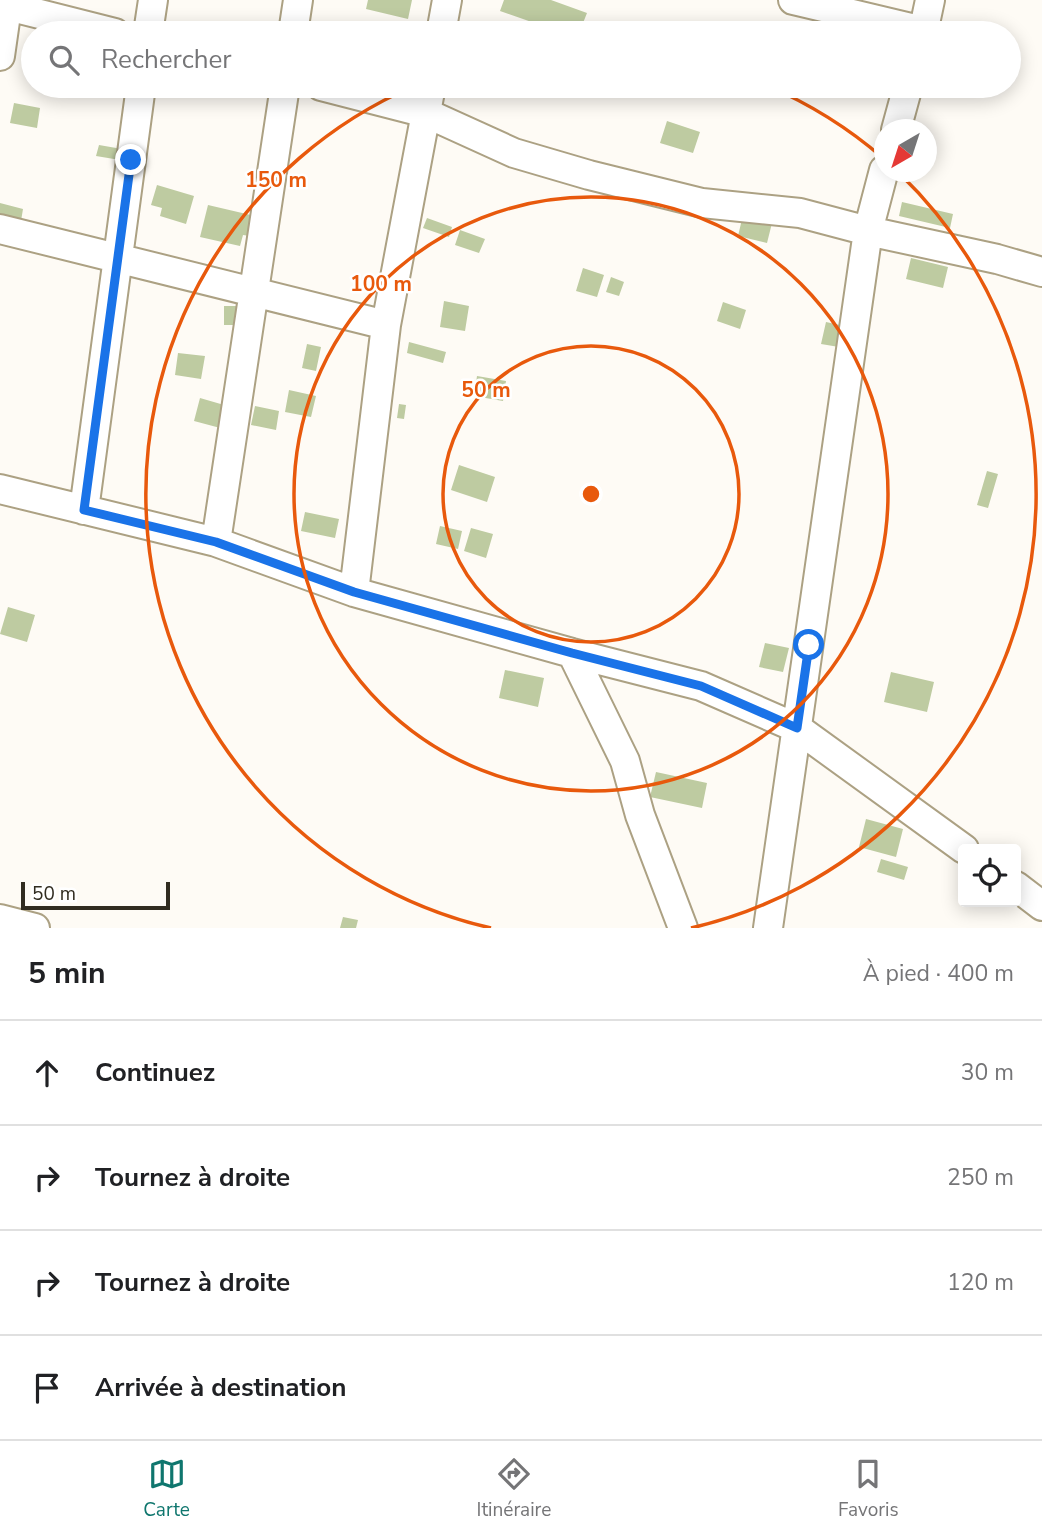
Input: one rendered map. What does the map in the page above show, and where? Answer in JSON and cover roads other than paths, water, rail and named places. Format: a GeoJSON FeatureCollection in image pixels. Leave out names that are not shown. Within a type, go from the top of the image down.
{"type":"FeatureCollection","features":[{"type":"Feature","properties":{"kind":"street"},"geometry":{"type":"LineString","coordinates":[[150,21],[153,0]]}},
{"type":"Feature","properties":{"kind":"street"},"geometry":{"type":"LineString","coordinates":[[295,21],[298,0]]}},
{"type":"Feature","properties":{"kind":"street"},"geometry":{"type":"LineString","coordinates":[[443,21],[447,0]]}},
{"type":"Feature","properties":{"kind":"street"},"geometry":{"type":"LineString","coordinates":[[793,0],[878,21]]}},
{"type":"Feature","properties":{"kind":"street"},"geometry":{"type":"LineString","coordinates":[[925,21],[930,0]]}},
{"type":"Feature","properties":{"kind":"street"},"geometry":{"type":"LineString","coordinates":[[0,56],[5,3],[71,21]]}},
{"type":"Feature","properties":{"kind":"street"},"geometry":{"type":"LineString","coordinates":[[84,510],[139,98]]}},
{"type":"Feature","properties":{"kind":"street"},"geometry":{"type":"LineString","coordinates":[[216,542],[283,98]]}},
{"type":"Feature","properties":{"kind":"street"},"geometry":{"type":"LineString","coordinates":[[899,119],[905,98]]}},
{"type":"Feature","properties":{"kind":"street"},"geometry":{"type":"LineString","coordinates":[[354,592],[386,325],[429,99],[514,152],[589,175],[702,203],[800,213],[1042,272]]}},
{"type":"Feature","properties":{"kind":"street"},"geometry":{"type":"LineString","coordinates":[[768,928],[867,231],[881,182]]}},
{"type":"Feature","properties":{"kind":"street"},"geometry":{"type":"LineString","coordinates":[[0,229],[386,325]]}},
{"type":"Feature","properties":{"kind":"street"},"geometry":{"type":"LineString","coordinates":[[0,489],[216,542],[354,592],[701,686],[797,728],[958,845]]}},
{"type":"Feature","properties":{"kind":"street"},"geometry":{"type":"LineString","coordinates":[[572,653],[625,761],[640,815],[683,928]]}},
{"type":"Feature","properties":{"kind":"street"},"geometry":{"type":"LineString","coordinates":[[1021,890],[1042,905]]}},
{"type":"Feature","properties":{"kind":"street"},"geometry":{"type":"LineString","coordinates":[[0,919],[36,928]]}}]}
